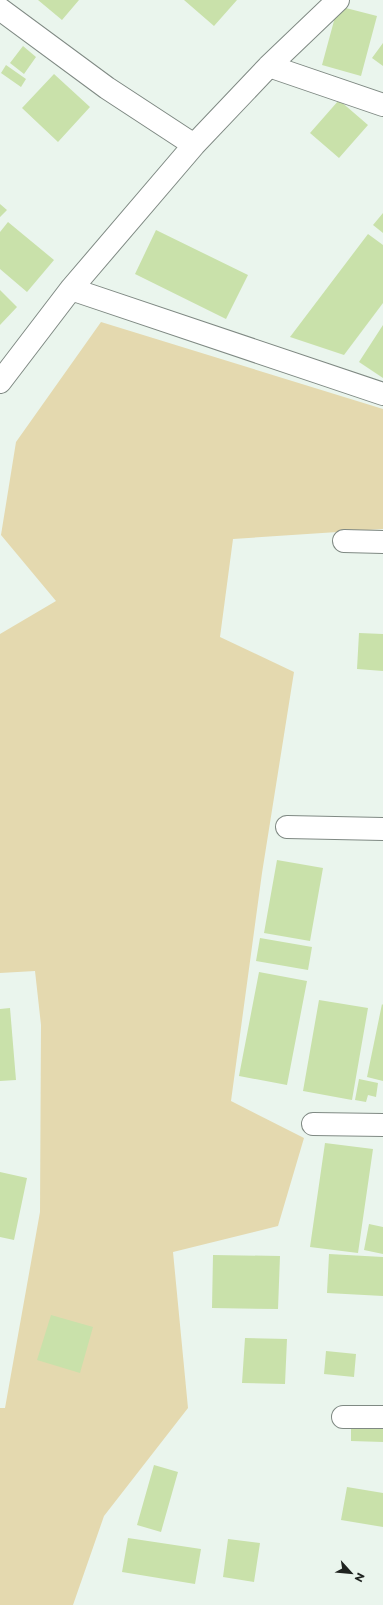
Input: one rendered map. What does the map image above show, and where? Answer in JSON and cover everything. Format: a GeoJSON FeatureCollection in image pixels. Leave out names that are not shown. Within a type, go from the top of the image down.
{"type":"FeatureCollection","features":[{"type":"Feature","properties":{"kind":"street"},"geometry":{"type":"LineString","coordinates":[[0,382],[71,289],[194,145],[269,66],[338,0]]}},
{"type":"Feature","properties":{"kind":"street"},"geometry":{"type":"LineString","coordinates":[[0,9],[107,88],[194,145]]}},
{"type":"Feature","properties":{"kind":"street"},"geometry":{"type":"LineString","coordinates":[[269,66],[383,105]]}},
{"type":"Feature","properties":{"kind":"street"},"geometry":{"type":"LineString","coordinates":[[71,289],[383,394]]}},
{"type":"Feature","properties":{"kind":"street"},"geometry":{"type":"LineString","coordinates":[[344,541],[383,542]]}},
{"type":"Feature","properties":{"kind":"street"},"geometry":{"type":"LineString","coordinates":[[287,827],[383,829]]}},
{"type":"Feature","properties":{"kind":"street"},"geometry":{"type":"LineString","coordinates":[[313,1124],[383,1125]]}},
{"type":"Feature","properties":{"kind":"street"},"geometry":{"type":"LineString","coordinates":[[343,1417],[383,1417]]}},
{"type":"Feature","properties":{"kind":"shaded area"},"geometry":{"type":"Polygon","coordinates":[[[101,322],[383,409],[383,529],[233,539],[220,637],[294,672],[262,873],[231,1101],[304,1138],[278,1226],[173,1252],[188,1408],[104,1516],[73,1605],[0,1605],[0,1408],[5,1408],[40,1212],[41,1025],[35,971],[0,973],[0,634],[56,601],[1,535],[16,442],[101,322]]]}},
{"type":"Feature","properties":{"kind":"building"},"geometry":{"type":"Polygon","coordinates":[[[38,0],[79,0],[62,20],[38,0]]]}},
{"type":"Feature","properties":{"kind":"building"},"geometry":{"type":"Polygon","coordinates":[[[184,0],[237,0],[214,26],[184,0]]]}},
{"type":"Feature","properties":{"kind":"building"},"geometry":{"type":"Polygon","coordinates":[[[338,6],[377,16],[361,76],[322,65],[338,6]]]}},
{"type":"Feature","properties":{"kind":"building"},"geometry":{"type":"Polygon","coordinates":[[[383,43],[383,66],[372,58],[383,43]]]}},
{"type":"Feature","properties":{"kind":"building"},"geometry":{"type":"Polygon","coordinates":[[[23,46],[36,57],[24,74],[10,63],[23,46]]]}},
{"type":"Feature","properties":{"kind":"building"},"geometry":{"type":"Polygon","coordinates":[[[6,65],[26,79],[21,87],[1,73],[6,65]]]}},
{"type":"Feature","properties":{"kind":"building"},"geometry":{"type":"Polygon","coordinates":[[[54,74],[90,107],[58,142],[22,108],[54,74]]]}},
{"type":"Feature","properties":{"kind":"building"},"geometry":{"type":"Polygon","coordinates":[[[339,100],[368,125],[339,158],[310,133],[339,100]]]}},
{"type":"Feature","properties":{"kind":"building"},"geometry":{"type":"Polygon","coordinates":[[[0,204],[7,210],[0,217],[0,204]]]}},
{"type":"Feature","properties":{"kind":"building"},"geometry":{"type":"Polygon","coordinates":[[[383,213],[383,233],[373,225],[383,213]]]}},
{"type":"Feature","properties":{"kind":"building"},"geometry":{"type":"Polygon","coordinates":[[[8,222],[54,260],[27,292],[0,269],[0,232],[8,222]]]}},
{"type":"Feature","properties":{"kind":"building"},"geometry":{"type":"Polygon","coordinates":[[[156,230],[248,275],[226,319],[135,274],[156,230]]]}},
{"type":"Feature","properties":{"kind":"building"},"geometry":{"type":"Polygon","coordinates":[[[368,234],[383,245],[383,303],[344,355],[290,337],[368,234]]]}},
{"type":"Feature","properties":{"kind":"building"},"geometry":{"type":"Polygon","coordinates":[[[0,290],[17,307],[0,325],[0,290]]]}},
{"type":"Feature","properties":{"kind":"building"},"geometry":{"type":"Polygon","coordinates":[[[383,325],[383,378],[359,362],[383,325]]]}},
{"type":"Feature","properties":{"kind":"building"},"geometry":{"type":"Polygon","coordinates":[[[359,633],[383,634],[383,671],[357,669],[359,633]]]}},
{"type":"Feature","properties":{"kind":"building"},"geometry":{"type":"Polygon","coordinates":[[[277,860],[323,868],[310,941],[264,933],[277,860]]]}},
{"type":"Feature","properties":{"kind":"building"},"geometry":{"type":"Polygon","coordinates":[[[260,938],[312,947],[308,970],[256,961],[260,938]]]}},
{"type":"Feature","properties":{"kind":"building"},"geometry":{"type":"Polygon","coordinates":[[[259,972],[307,981],[287,1085],[239,1076],[259,972]]]}},
{"type":"Feature","properties":{"kind":"building"},"geometry":{"type":"Polygon","coordinates":[[[319,1000],[368,1008],[352,1100],[303,1091],[319,1000]]]}},
{"type":"Feature","properties":{"kind":"building"},"geometry":{"type":"Polygon","coordinates":[[[382,1004],[383,1005],[383,1081],[367,1077],[382,1004]]]}},
{"type":"Feature","properties":{"kind":"building"},"geometry":{"type":"Polygon","coordinates":[[[10,1008],[16,1080],[0,1081],[0,1009],[10,1008]]]}},
{"type":"Feature","properties":{"kind":"building"},"geometry":{"type":"Polygon","coordinates":[[[359,1079],[378,1083],[376,1097],[368,1095],[366,1102],[355,1100],[359,1079]]]}},
{"type":"Feature","properties":{"kind":"building"},"geometry":{"type":"Polygon","coordinates":[[[325,1143],[373,1149],[358,1253],[310,1247],[325,1143]]]}},
{"type":"Feature","properties":{"kind":"building"},"geometry":{"type":"Polygon","coordinates":[[[0,1172],[27,1178],[14,1240],[0,1237],[0,1172]]]}},
{"type":"Feature","properties":{"kind":"building"},"geometry":{"type":"Polygon","coordinates":[[[369,1224],[383,1227],[383,1254],[364,1250],[369,1224]]]}},
{"type":"Feature","properties":{"kind":"building"},"geometry":{"type":"Polygon","coordinates":[[[329,1254],[383,1257],[383,1296],[327,1293],[329,1254]]]}},
{"type":"Feature","properties":{"kind":"building"},"geometry":{"type":"Polygon","coordinates":[[[213,1255],[280,1256],[278,1309],[212,1308],[213,1255]]]}},
{"type":"Feature","properties":{"kind":"building"},"geometry":{"type":"Polygon","coordinates":[[[51,1315],[93,1327],[80,1373],[37,1360],[51,1315]]]}},
{"type":"Feature","properties":{"kind":"building"},"geometry":{"type":"Polygon","coordinates":[[[245,1338],[287,1339],[285,1384],[242,1383],[245,1338]]]}},
{"type":"Feature","properties":{"kind":"building"},"geometry":{"type":"Polygon","coordinates":[[[326,1351],[356,1354],[354,1377],[324,1374],[326,1351]]]}},
{"type":"Feature","properties":{"kind":"building"},"geometry":{"type":"Polygon","coordinates":[[[351,1422],[383,1423],[383,1442],[351,1441],[351,1422]]]}},
{"type":"Feature","properties":{"kind":"building"},"geometry":{"type":"Polygon","coordinates":[[[154,1465],[178,1472],[161,1532],[137,1525],[154,1465]]]}},
{"type":"Feature","properties":{"kind":"building"},"geometry":{"type":"Polygon","coordinates":[[[347,1487],[383,1493],[383,1527],[341,1520],[347,1487]]]}},
{"type":"Feature","properties":{"kind":"building"},"geometry":{"type":"Polygon","coordinates":[[[128,1538],[201,1549],[195,1584],[122,1572],[128,1538]]]}},
{"type":"Feature","properties":{"kind":"building"},"geometry":{"type":"Polygon","coordinates":[[[228,1539],[260,1543],[254,1582],[223,1577],[228,1539]]]}}]}
